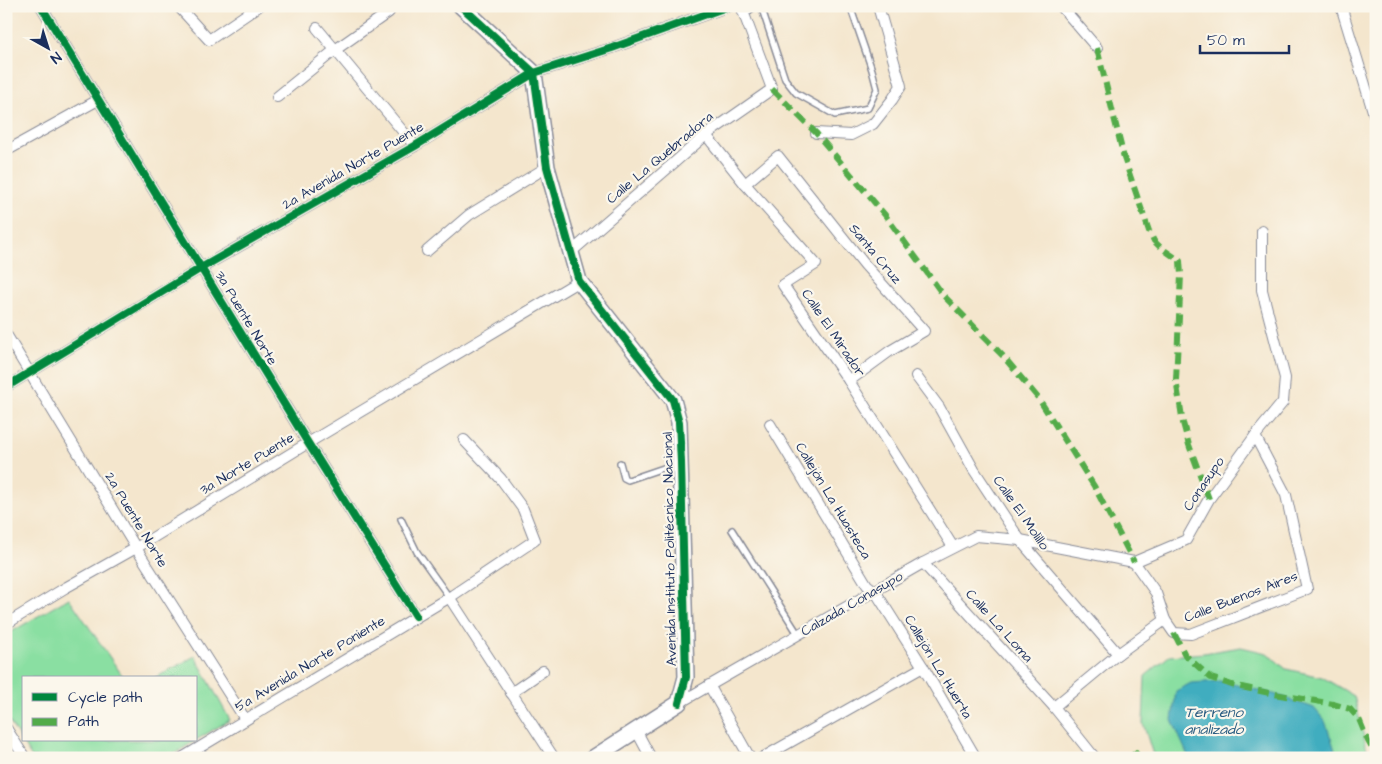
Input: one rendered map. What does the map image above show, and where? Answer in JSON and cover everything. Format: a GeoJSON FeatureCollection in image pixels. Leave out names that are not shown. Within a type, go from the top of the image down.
{"type":"FeatureCollection","features":[{"type":"Feature","properties":{"kind":"street","name":"3a Puente Norte"},"geometry":{"type":"LineString","coordinates":[[41,6],[416,616]]}},
{"type":"Feature","properties":{"kind":"street"},"geometry":{"type":"LineString","coordinates":[[178,6],[209,40],[259,6]]}},
{"type":"Feature","properties":{"kind":"street"},"geometry":{"type":"LineString","coordinates":[[460,6],[534,73]]}},
{"type":"Feature","properties":{"kind":"street","name":"2a Avenida Norte Puente"},"geometry":{"type":"LineString","coordinates":[[6,387],[201,268],[415,146],[534,73],[612,48],[730,6]]}},
{"type":"Feature","properties":{"kind":"street"},"geometry":{"type":"LineString","coordinates":[[816,133],[851,135],[873,124],[901,86],[878,6]]}},
{"type":"Feature","properties":{"kind":"street"},"geometry":{"type":"LineString","coordinates":[[1061,6],[1097,48]]}},
{"type":"Feature","properties":{"kind":"street"},"geometry":{"type":"LineString","coordinates":[[1341,6],[1376,120]]}},
{"type":"Feature","properties":{"kind":"street","name":"Calle La Quebradora"},"geometry":{"type":"LineString","coordinates":[[570,253],[706,135],[772,89],[742,11]]}},
{"type":"Feature","properties":{"kind":"street"},"geometry":{"type":"LineString","coordinates":[[277,97],[335,50],[389,12]]}},
{"type":"Feature","properties":{"kind":"street"},"geometry":{"type":"LineString","coordinates":[[317,28],[415,146]]}},
{"type":"Feature","properties":{"kind":"street","name":"Avenida Instituto Politécnico Nacional"},"geometry":{"type":"LineString","coordinates":[[534,73],[546,167],[579,281],[673,400],[679,422],[686,677],[679,702]]}},
{"type":"Feature","properties":{"kind":"street"},"geometry":{"type":"LineString","coordinates":[[6,151],[98,100]]}},
{"type":"Feature","properties":{"kind":"street","name":"Calle El Mirador"},"geometry":{"type":"LineString","coordinates":[[706,135],[745,184],[816,264],[783,285],[849,381],[953,547]]}},
{"type":"Feature","properties":{"kind":"street","name":"Santa Cruz"},"geometry":{"type":"LineString","coordinates":[[745,184],[778,156],[865,265],[924,331],[890,351],[849,381]]}},
{"type":"Feature","properties":{"kind":"street"},"geometry":{"type":"LineString","coordinates":[[427,251],[469,216],[546,167]]}},
{"type":"Feature","properties":{"kind":"street","name":"Conasupo"},"geometry":{"type":"LineString","coordinates":[[1134,562],[1186,540],[1209,499],[1255,436],[1284,402],[1285,378],[1262,290],[1262,231]]}},
{"type":"Feature","properties":{"kind":"street","name":"3a Norte Puente"},"geometry":{"type":"LineString","coordinates":[[6,624],[136,548],[579,281]]}},
{"type":"Feature","properties":{"kind":"street","name":"2a Puente Norte"},"geometry":{"type":"LineString","coordinates":[[6,334],[136,548],[245,719]]}},
{"type":"Feature","properties":{"kind":"street","name":"Calle El Molillo"},"geometry":{"type":"LineString","coordinates":[[916,376],[939,407],[974,470],[1020,540],[1118,654]]}},
{"type":"Feature","properties":{"kind":"street","name":"Callejón La Huasteca"},"geometry":{"type":"LineString","coordinates":[[770,424],[867,585],[875,590]]}},
{"type":"Feature","properties":{"kind":"street","name":"Calle Buenos Aires"},"geometry":{"type":"LineString","coordinates":[[1165,620],[1174,633],[1190,634],[1308,589],[1286,495],[1255,436]]}},
{"type":"Feature","properties":{"kind":"street","name":"5a Avenida Norte Poniente"},"geometry":{"type":"LineString","coordinates":[[182,758],[451,596],[535,540],[523,509],[501,479],[464,440]]}},
{"type":"Feature","properties":{"kind":"street","name":"Calzada Conasupo"},"geometry":{"type":"LineString","coordinates":[[593,758],[679,702],[923,563],[976,536],[1020,540],[1134,562]]}},
{"type":"Feature","properties":{"kind":"street"},"geometry":{"type":"LineString","coordinates":[[1054,707],[1118,654],[1165,620],[1156,592],[1134,562]]}},
{"type":"Feature","properties":{"kind":"street","name":"Calle La Loma"},"geometry":{"type":"LineString","coordinates":[[923,563],[1054,707],[1096,758]]}},
{"type":"Feature","properties":{"kind":"street","name":"Callejón La Huerta"},"geometry":{"type":"LineString","coordinates":[[875,590],[976,758]]}},
{"type":"Feature","properties":{"kind":"street"},"geometry":{"type":"LineString","coordinates":[[451,596],[554,758]]}},
{"type":"Feature","properties":{"kind":"street"},"geometry":{"type":"LineString","coordinates":[[762,758],[923,667]]}},
{"type":"Feature","properties":{"kind":"street"},"geometry":{"type":"LineString","coordinates":[[511,693],[543,671]]}},
{"type":"Feature","properties":{"kind":"street"},"geometry":{"type":"LineString","coordinates":[[709,685],[750,758]]}},
{"type":"Feature","properties":{"kind":"street"},"geometry":{"type":"LineString","coordinates":[[6,728],[25,758]]}},
{"type":"Feature","properties":{"kind":"street"},"geometry":{"type":"LineString","coordinates":[[636,730],[651,758]]}},
{"type":"Feature","properties":{"kind":"lane"},"geometry":{"type":"LineString","coordinates":[[742,11],[756,6]]}},
{"type":"Feature","properties":{"kind":"lane"},"geometry":{"type":"LineString","coordinates":[[761,6],[785,79],[796,93],[835,115],[868,108],[877,89],[850,6]]}},
{"type":"Feature","properties":{"kind":"lane"},"geometry":{"type":"LineString","coordinates":[[620,463],[624,478],[628,480],[681,462]]}},
{"type":"Feature","properties":{"kind":"lane"},"geometry":{"type":"LineString","coordinates":[[402,519],[417,552],[451,596]]}},
{"type":"Feature","properties":{"kind":"lane"},"geometry":{"type":"LineString","coordinates":[[732,530],[798,634]]}},
{"type":"Feature","properties":{"kind":"green space"},"geometry":{"type":"Polygon","coordinates":[[[69,598],[123,676],[22,676],[22,742],[6,716],[6,635],[69,598]]]}},
{"type":"Feature","properties":{"kind":"green space"},"geometry":{"type":"Polygon","coordinates":[[[1241,647],[1267,653],[1286,669],[1322,677],[1354,696],[1369,758],[1154,758],[1143,723],[1145,676],[1169,656],[1241,647]]]}},
{"type":"Feature","properties":{"kind":"green space"},"geometry":{"type":"Polygon","coordinates":[[[195,656],[230,720],[198,739],[198,676],[159,676],[195,656]]]}},
{"type":"Feature","properties":{"kind":"green space"},"geometry":{"type":"Polygon","coordinates":[[[22,742],[193,742],[168,758],[32,758],[22,742]]]}},
{"type":"Feature","properties":{"kind":"water","name":"Terreno analizado"},"geometry":{"type":"Polygon","coordinates":[[[1220,681],[1274,694],[1314,708],[1325,721],[1336,753],[1323,758],[1189,758],[1172,720],[1176,691],[1191,683],[1220,681]]]}},
{"type":"Feature","properties":{"kind":"marked path"},"geometry":{"type":"LineString","coordinates":[[1097,48],[1124,158],[1149,231],[1154,241],[1160,247],[1180,261],[1176,380],[1183,423],[1189,445],[1209,499]]}},
{"type":"Feature","properties":{"kind":"marked path"},"geometry":{"type":"LineString","coordinates":[[772,89],[816,133],[885,215],[944,296],[1003,356],[1039,399],[1094,486],[1134,562]]}},
{"type":"Feature","properties":{"kind":"marked path"},"geometry":{"type":"LineString","coordinates":[[1174,633],[1185,655],[1211,678],[1232,685],[1333,704],[1350,709],[1359,719],[1376,755]]}},
{"type":"Feature","properties":{"kind":"marked path"},"geometry":{"type":"LineString","coordinates":[[1129,758],[1138,751]]}},
{"type":"Feature","properties":{"kind":"cycle path"},"geometry":{"type":"LineString","coordinates":[[41,6],[416,616]]}},
{"type":"Feature","properties":{"kind":"cycle path"},"geometry":{"type":"LineString","coordinates":[[461,6],[534,73],[547,167],[579,281],[673,400],[679,422],[681,462],[686,677],[679,703]]}},
{"type":"Feature","properties":{"kind":"cycle path"},"geometry":{"type":"LineString","coordinates":[[6,387],[201,268],[415,146],[534,73],[612,48],[729,6]]}}]}
